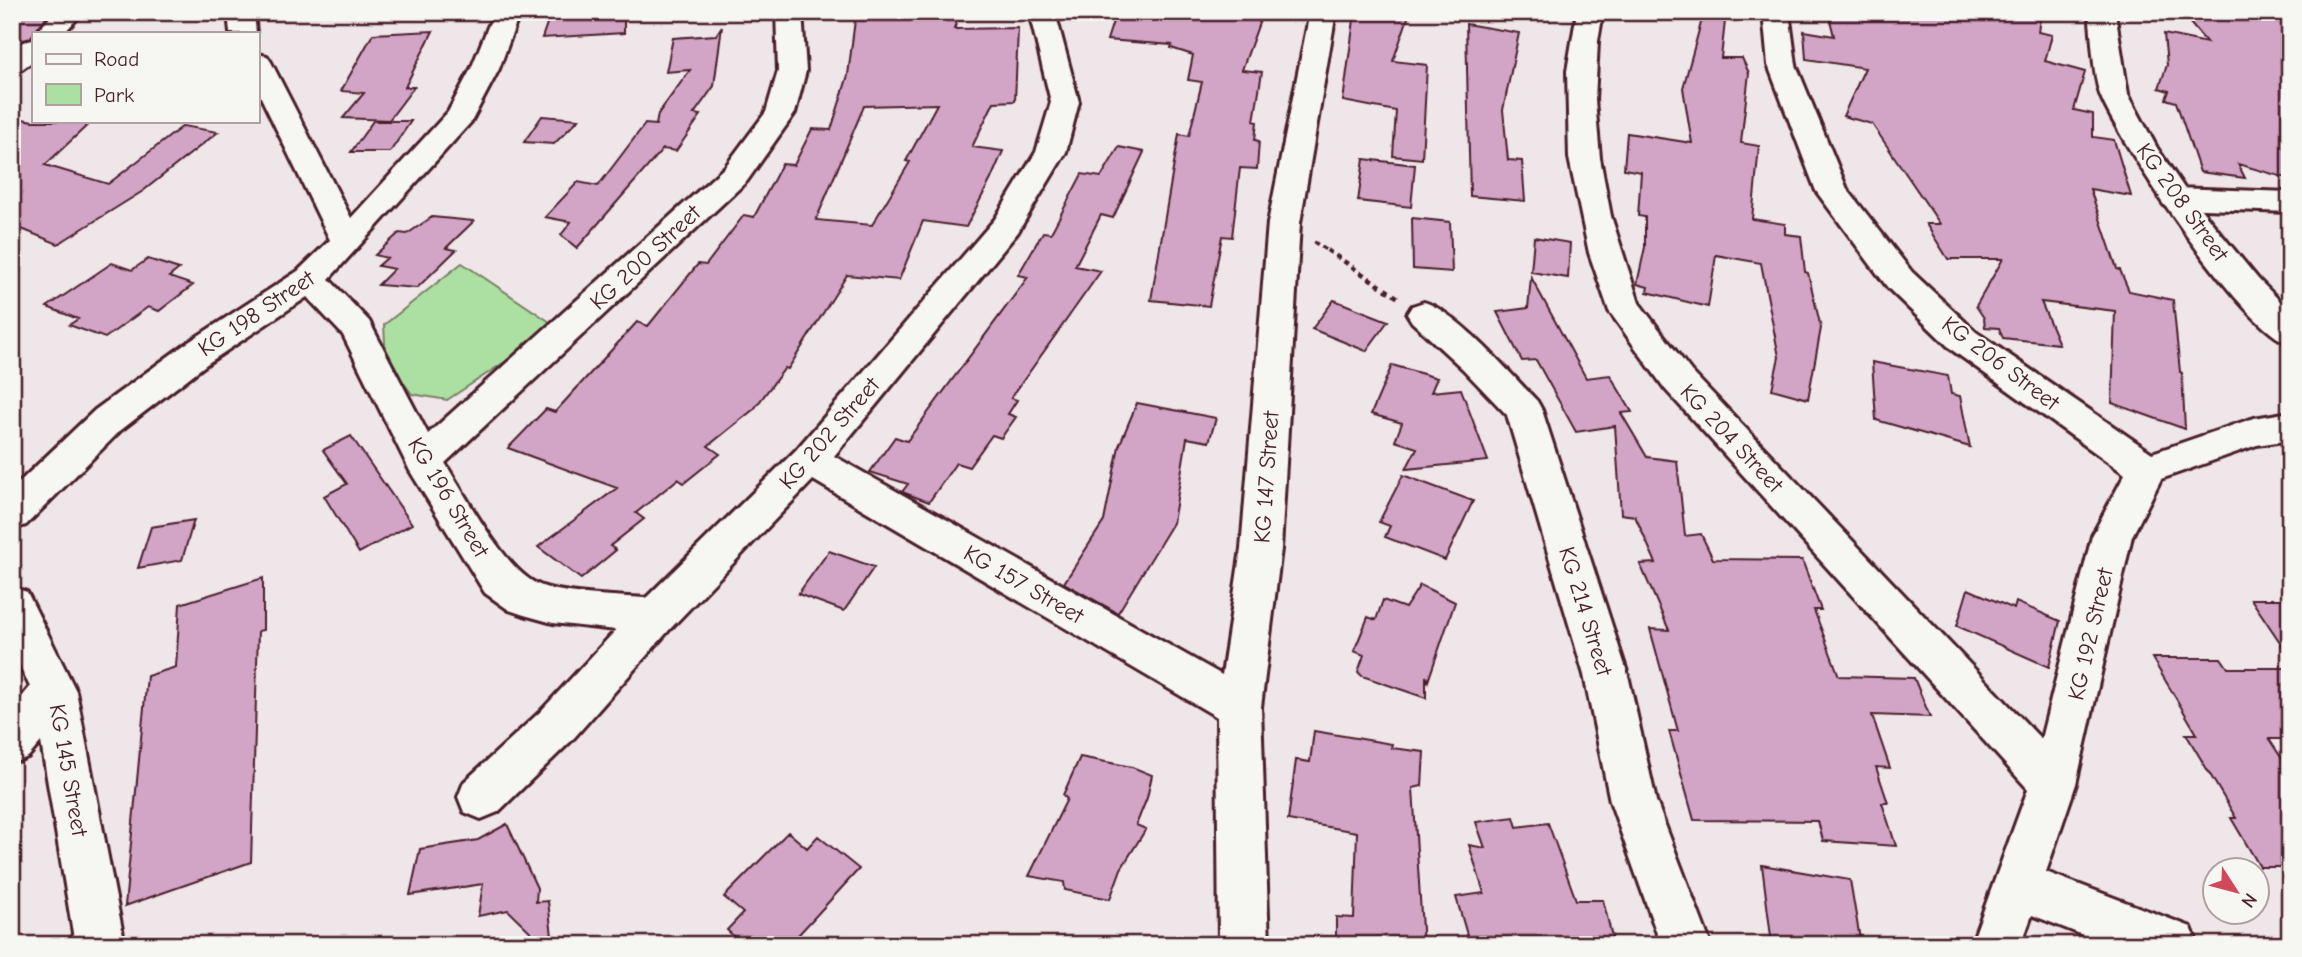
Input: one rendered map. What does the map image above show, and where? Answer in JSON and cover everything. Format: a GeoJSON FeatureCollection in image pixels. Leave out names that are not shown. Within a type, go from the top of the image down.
{"type":"FeatureCollection","features":[{"type":"Feature","properties":{"kind":"street"},"geometry":{"type":"LineString","coordinates":[[50,32],[70,12]]}},
{"type":"Feature","properties":{"kind":"street"},"geometry":{"type":"LineString","coordinates":[[242,12],[243,32]]}},
{"type":"Feature","properties":{"kind":"street","name":"KG 198 Street"},"geometry":{"type":"LineString","coordinates":[[12,514],[108,420],[196,354],[310,279],[347,243],[461,116],[485,69],[507,12]]}},
{"type":"Feature","properties":{"kind":"street","name":"KG 200 Street"},"geometry":{"type":"LineString","coordinates":[[423,461],[736,174],[780,113],[792,71],[789,12]]}},
{"type":"Feature","properties":{"kind":"street","name":"KG 202 Street"},"geometry":{"type":"LineString","coordinates":[[481,797],[556,726],[654,617],[809,460],[1007,225],[1051,152],[1065,102],[1042,12]]}},
{"type":"Feature","properties":{"kind":"street","name":"KG 147 Street"},"geometry":{"type":"LineString","coordinates":[[1244,945],[1239,707],[1261,550],[1284,223],[1323,12]]}},
{"type":"Feature","properties":{"kind":"street","name":"KG 204 Street"},"geometry":{"type":"LineString","coordinates":[[1590,12],[1583,50],[1579,104],[1585,166],[1610,272],[1626,311],[1678,380],[2053,784]]}},
{"type":"Feature","properties":{"kind":"street","name":"KG 206 Street"},"geometry":{"type":"LineString","coordinates":[[1776,12],[1782,65],[1832,191],[1900,280],[1964,341],[2147,469]]}},
{"type":"Feature","properties":{"kind":"street","name":"KG 208 Street"},"geometry":{"type":"LineString","coordinates":[[2102,12],[2114,94],[2142,148],[2175,198],[2246,287],[2290,332]]}},
{"type":"Feature","properties":{"kind":"street"},"geometry":{"type":"LineString","coordinates":[[12,63],[32,49]]}},
{"type":"Feature","properties":{"kind":"street"},"geometry":{"type":"LineString","coordinates":[[259,66],[288,117],[347,243]]}},
{"type":"Feature","properties":{"kind":"street"},"geometry":{"type":"LineString","coordinates":[[2175,198],[2290,202]]}},
{"type":"Feature","properties":{"kind":"street","name":"KG 196 Street"},"geometry":{"type":"LineString","coordinates":[[310,279],[357,329],[423,461],[500,581],[524,598],[552,606],[654,617]]}},
{"type":"Feature","properties":{"kind":"street","name":"KG 214 Street"},"geometry":{"type":"LineString","coordinates":[[1424,314],[1476,360],[1524,410],[1606,675],[1633,801],[1686,945]]}},
{"type":"Feature","properties":{"kind":"street"},"geometry":{"type":"LineString","coordinates":[[2147,469],[2254,432],[2290,426]]}},
{"type":"Feature","properties":{"kind":"street","name":"KG 157 Street"},"geometry":{"type":"LineString","coordinates":[[809,460],[1239,707]]}},
{"type":"Feature","properties":{"kind":"street","name":"KG 192 Street"},"geometry":{"type":"LineString","coordinates":[[1996,945],[2053,784],[2112,536],[2147,469]]}},
{"type":"Feature","properties":{"kind":"street","name":"KG 145 Street"},"geometry":{"type":"LineString","coordinates":[[12,604],[54,691],[100,945]]}},
{"type":"Feature","properties":{"kind":"street"},"geometry":{"type":"LineString","coordinates":[[12,743],[54,691]]}},
{"type":"Feature","properties":{"kind":"street"},"geometry":{"type":"LineString","coordinates":[[2016,885],[2173,945]]}},
{"type":"Feature","properties":{"kind":"path"},"geometry":{"type":"LineString","coordinates":[[1284,223],[1424,314]]}},
{"type":"Feature","properties":{"kind":"green space"},"geometry":{"type":"Polygon","coordinates":[[[462,263],[553,324],[526,348],[447,400],[412,394],[386,360],[384,325],[462,263]]]}},
{"type":"Feature","properties":{"kind":"building"},"geometry":{"type":"Polygon","coordinates":[[[12,12],[50,12],[30,38],[12,47],[12,12]]]}},
{"type":"Feature","properties":{"kind":"building"},"geometry":{"type":"Polygon","coordinates":[[[551,12],[624,12],[624,33],[542,38],[551,12]]]}},
{"type":"Feature","properties":{"kind":"building"},"geometry":{"type":"Polygon","coordinates":[[[856,12],[958,12],[955,29],[1018,28],[1015,101],[994,102],[972,147],[1003,151],[966,227],[923,221],[899,280],[847,275],[788,369],[785,368],[754,409],[708,446],[720,454],[684,483],[678,479],[636,513],[644,519],[610,546],[616,550],[581,579],[538,547],[617,488],[508,448],[546,409],[555,412],[637,322],[648,326],[698,264],[706,265],[744,215],[754,217],[782,164],[794,165],[812,129],[831,130],[848,75],[856,12]],[[937,104],[864,106],[816,220],[872,225],[910,162],[906,161],[937,104]]]}},
{"type":"Feature","properties":{"kind":"building"},"geometry":{"type":"Polygon","coordinates":[[[1116,12],[1263,12],[1242,70],[1262,72],[1254,121],[1257,122],[1255,140],[1259,141],[1257,169],[1240,168],[1232,237],[1222,236],[1209,306],[1151,300],[1179,134],[1189,136],[1202,82],[1188,80],[1193,55],[1171,48],[1172,45],[1107,40],[1116,12]]]}},
{"type":"Feature","properties":{"kind":"building"},"geometry":{"type":"Polygon","coordinates":[[[1355,12],[1410,12],[1393,61],[1427,65],[1422,159],[1393,156],[1396,111],[1343,101],[1355,12]]]}},
{"type":"Feature","properties":{"kind":"building"},"geometry":{"type":"Polygon","coordinates":[[[1704,12],[1726,12],[1721,58],[1742,58],[1749,73],[1741,143],[1759,146],[1752,219],[1785,224],[1785,234],[1801,236],[1805,272],[1808,273],[1821,328],[1808,399],[1772,389],[1779,357],[1761,263],[1716,255],[1708,307],[1647,292],[1648,287],[1637,284],[1645,247],[1645,217],[1638,216],[1641,172],[1624,169],[1627,133],[1692,143],[1683,88],[1704,12]]]}},
{"type":"Feature","properties":{"kind":"building"},"geometry":{"type":"Polygon","coordinates":[[[1828,12],[2041,12],[2038,32],[2052,35],[2045,61],[2085,72],[2074,110],[2093,114],[2093,137],[2114,140],[2131,196],[2090,189],[2117,269],[2120,270],[2129,291],[2173,300],[2182,373],[2185,429],[2112,403],[2115,311],[2041,302],[2059,344],[2003,338],[1999,328],[1985,327],[1984,318],[1976,306],[2003,259],[1948,259],[1926,224],[1940,224],[1872,124],[1843,116],[1865,68],[1806,59],[1804,31],[1834,36],[1828,12]]]}},
{"type":"Feature","properties":{"kind":"building"},"geometry":{"type":"Polygon","coordinates":[[[2188,12],[2228,12],[2233,19],[2290,22],[2290,179],[2238,164],[2245,178],[2200,172],[2176,102],[2166,99],[2169,91],[2159,88],[2167,65],[2164,34],[2207,43],[2184,16],[2192,16],[2188,12]]]}},
{"type":"Feature","properties":{"kind":"building"},"geometry":{"type":"Polygon","coordinates":[[[1466,24],[1519,33],[1503,110],[1508,160],[1522,161],[1525,201],[1470,196],[1466,24]]]}},
{"type":"Feature","properties":{"kind":"building"},"geometry":{"type":"Polygon","coordinates":[[[722,26],[714,86],[694,114],[701,115],[676,151],[663,149],[577,248],[561,235],[571,222],[545,217],[578,182],[598,186],[645,124],[656,125],[658,114],[690,70],[666,72],[673,38],[716,35],[722,26]]]}},
{"type":"Feature","properties":{"kind":"building"},"geometry":{"type":"Polygon","coordinates":[[[433,31],[405,87],[414,87],[389,120],[343,118],[364,93],[341,91],[373,34],[433,31]]]}},
{"type":"Feature","properties":{"kind":"building"},"geometry":{"type":"Polygon","coordinates":[[[542,116],[579,119],[554,144],[524,142],[542,116]]]}},
{"type":"Feature","properties":{"kind":"building"},"geometry":{"type":"Polygon","coordinates":[[[12,117],[32,122],[91,122],[45,165],[108,184],[183,126],[218,132],[143,191],[58,244],[12,225],[12,117]]]}},
{"type":"Feature","properties":{"kind":"building"},"geometry":{"type":"Polygon","coordinates":[[[373,121],[411,121],[390,152],[351,152],[373,121]]]}},
{"type":"Feature","properties":{"kind":"building"},"geometry":{"type":"Polygon","coordinates":[[[1119,147],[1144,152],[1113,218],[1101,215],[1075,266],[1101,271],[1011,398],[1017,400],[1008,414],[1016,417],[1001,438],[992,435],[969,467],[956,463],[929,502],[902,492],[908,484],[870,472],[895,437],[907,441],[1028,277],[1018,275],[1043,232],[1051,233],[1082,174],[1101,177],[1119,147]]]}},
{"type":"Feature","properties":{"kind":"building"},"geometry":{"type":"Polygon","coordinates":[[[1364,159],[1415,165],[1411,207],[1358,201],[1364,159]]]}},
{"type":"Feature","properties":{"kind":"building"},"geometry":{"type":"Polygon","coordinates":[[[432,217],[474,221],[446,248],[456,250],[417,288],[378,285],[394,269],[378,266],[387,258],[375,255],[399,233],[407,234],[432,217]]]}},
{"type":"Feature","properties":{"kind":"building"},"geometry":{"type":"Polygon","coordinates":[[[1412,218],[1450,222],[1452,272],[1413,269],[1412,218]]]}},
{"type":"Feature","properties":{"kind":"building"},"geometry":{"type":"Polygon","coordinates":[[[1534,237],[1570,243],[1568,278],[1531,272],[1534,237]]]}},
{"type":"Feature","properties":{"kind":"building"},"geometry":{"type":"Polygon","coordinates":[[[148,259],[179,269],[169,277],[193,285],[159,311],[148,307],[105,338],[69,325],[78,319],[47,307],[112,263],[132,270],[148,259]]]}},
{"type":"Feature","properties":{"kind":"building"},"geometry":{"type":"Polygon","coordinates":[[[1531,277],[1586,378],[1610,375],[1632,412],[1621,413],[1647,457],[1677,461],[1685,536],[1701,534],[1713,559],[1802,560],[1821,610],[1814,610],[1839,676],[1914,678],[1930,717],[1872,715],[1890,768],[1876,767],[1888,803],[1882,803],[1896,846],[1823,841],[1818,821],[1694,820],[1669,731],[1678,731],[1650,629],[1669,630],[1640,564],[1656,563],[1635,516],[1621,514],[1615,426],[1576,432],[1536,360],[1522,361],[1497,312],[1528,308],[1531,277]]]}},
{"type":"Feature","properties":{"kind":"building"},"geometry":{"type":"Polygon","coordinates":[[[1334,300],[1388,321],[1366,351],[1312,329],[1334,300]]]}},
{"type":"Feature","properties":{"kind":"building"},"geometry":{"type":"Polygon","coordinates":[[[1872,362],[1948,376],[1951,394],[1960,396],[1970,447],[1876,420],[1872,362]]]}},
{"type":"Feature","properties":{"kind":"building"},"geometry":{"type":"Polygon","coordinates":[[[1392,365],[1437,378],[1431,392],[1461,389],[1488,461],[1406,469],[1417,448],[1395,441],[1402,423],[1371,414],[1392,365]]]}},
{"type":"Feature","properties":{"kind":"building"},"geometry":{"type":"Polygon","coordinates":[[[1137,403],[1216,418],[1209,442],[1187,438],[1173,523],[1118,613],[1064,583],[1104,521],[1119,446],[1137,403]]]}},
{"type":"Feature","properties":{"kind":"building"},"geometry":{"type":"Polygon","coordinates":[[[351,436],[412,524],[359,553],[324,496],[347,484],[323,450],[351,436]]]}},
{"type":"Feature","properties":{"kind":"building"},"geometry":{"type":"Polygon","coordinates":[[[1403,475],[1473,501],[1445,560],[1385,537],[1390,526],[1379,522],[1403,475]]]}},
{"type":"Feature","properties":{"kind":"building"},"geometry":{"type":"Polygon","coordinates":[[[194,520],[182,560],[138,568],[151,527],[194,520]]]}},
{"type":"Feature","properties":{"kind":"building"},"geometry":{"type":"Polygon","coordinates":[[[829,551],[874,567],[844,611],[798,594],[829,551]]]}},
{"type":"Feature","properties":{"kind":"building"},"geometry":{"type":"Polygon","coordinates":[[[263,578],[263,630],[258,631],[251,862],[125,906],[147,676],[176,667],[180,604],[263,578]]]}},
{"type":"Feature","properties":{"kind":"building"},"geometry":{"type":"Polygon","coordinates":[[[1420,585],[1455,602],[1428,681],[1426,676],[1426,698],[1362,676],[1358,672],[1364,655],[1354,651],[1368,617],[1376,620],[1383,600],[1405,608],[1420,585]]]}},
{"type":"Feature","properties":{"kind":"building"},"geometry":{"type":"Polygon","coordinates":[[[1968,589],[2014,609],[2016,602],[2060,621],[2049,667],[1957,626],[1968,589]]]}},
{"type":"Feature","properties":{"kind":"building"},"geometry":{"type":"Polygon","coordinates":[[[2251,599],[2290,599],[2290,657],[2251,599]]]}},
{"type":"Feature","properties":{"kind":"building"},"geometry":{"type":"Polygon","coordinates":[[[2152,658],[2221,658],[2228,668],[2290,668],[2290,739],[2269,739],[2290,771],[2290,867],[2270,867],[2270,856],[2253,856],[2231,818],[2236,818],[2186,734],[2197,734],[2152,658]]]}},
{"type":"Feature","properties":{"kind":"building"},"geometry":{"type":"Polygon","coordinates":[[[1314,731],[1392,744],[1391,748],[1424,752],[1422,786],[1413,788],[1423,945],[1336,945],[1336,917],[1354,918],[1357,832],[1288,820],[1296,760],[1310,762],[1314,731]]]}},
{"type":"Feature","properties":{"kind":"building"},"geometry":{"type":"Polygon","coordinates":[[[1080,757],[1132,767],[1152,775],[1147,798],[1136,825],[1146,829],[1121,869],[1110,899],[1065,890],[1064,882],[1029,876],[1067,799],[1063,795],[1080,757]]]}},
{"type":"Feature","properties":{"kind":"building"},"geometry":{"type":"Polygon","coordinates":[[[1514,817],[1517,827],[1548,823],[1576,900],[1603,900],[1614,945],[1470,945],[1456,897],[1484,893],[1469,845],[1485,848],[1476,822],[1514,817]]]}},
{"type":"Feature","properties":{"kind":"building"},"geometry":{"type":"Polygon","coordinates":[[[507,824],[537,888],[536,902],[548,901],[553,945],[544,945],[508,910],[478,916],[483,884],[410,895],[420,849],[478,840],[507,824]]]}},
{"type":"Feature","properties":{"kind":"building"},"geometry":{"type":"Polygon","coordinates":[[[788,832],[807,848],[818,836],[859,869],[789,945],[743,945],[727,930],[743,913],[724,897],[788,832]]]}},
{"type":"Feature","properties":{"kind":"building"},"geometry":{"type":"Polygon","coordinates":[[[1762,865],[1850,880],[1861,945],[1772,945],[1762,865]]]}}]}
